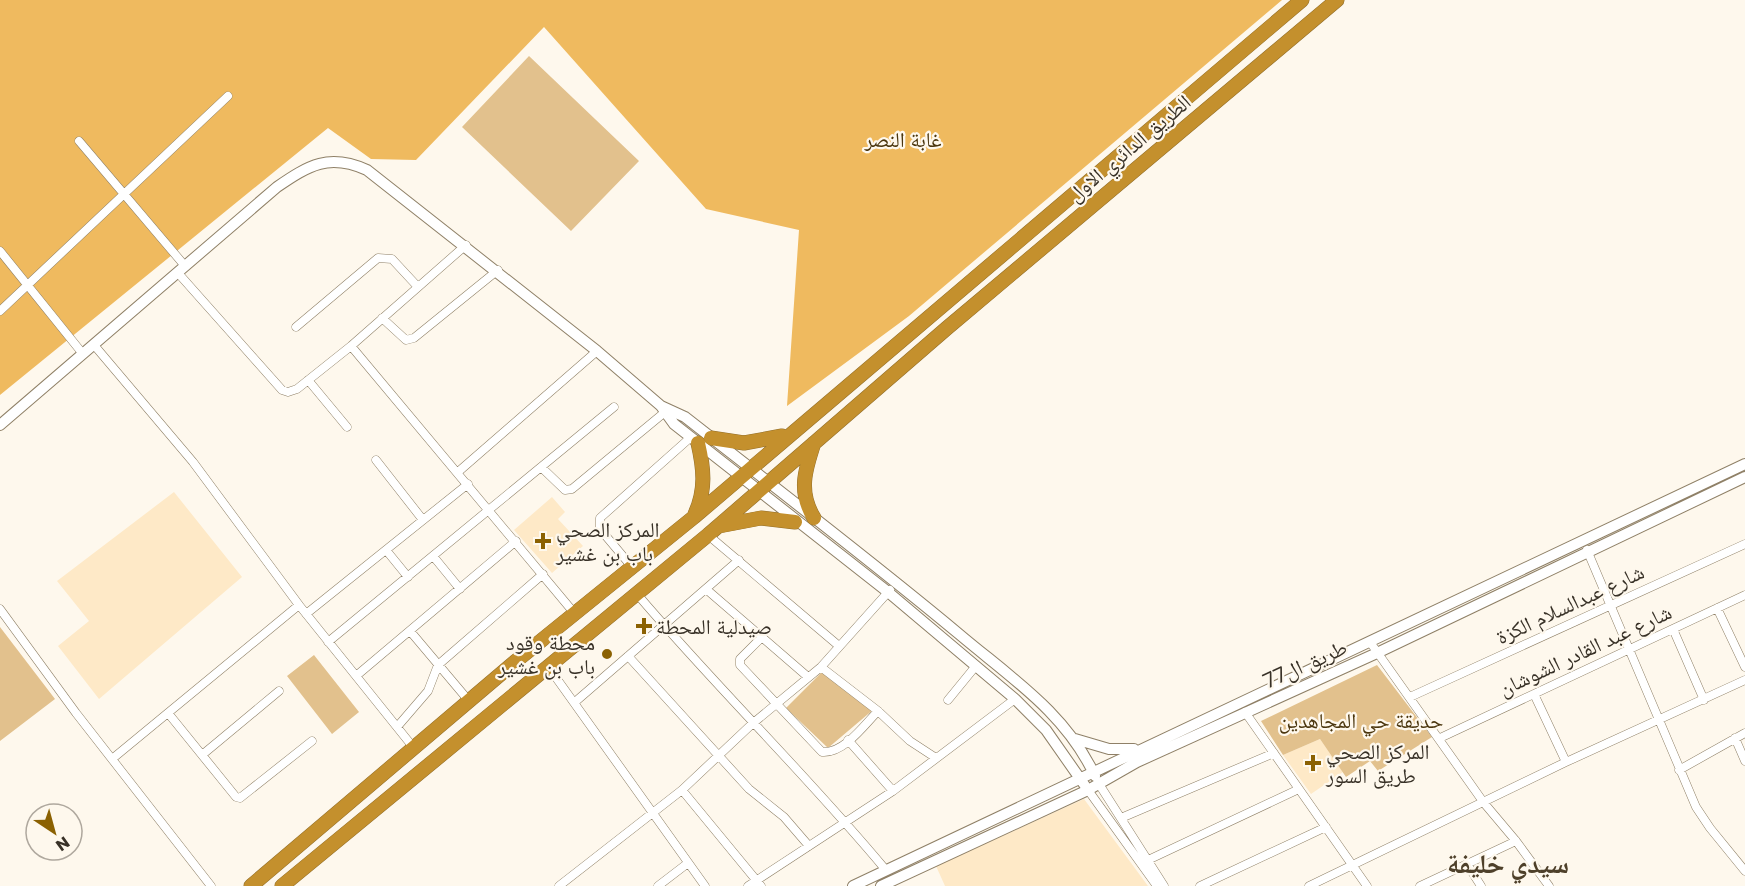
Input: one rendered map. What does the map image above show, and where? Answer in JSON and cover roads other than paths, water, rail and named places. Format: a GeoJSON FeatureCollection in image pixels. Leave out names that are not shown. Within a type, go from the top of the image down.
{"type":"FeatureCollection","features":[{"type":"Feature","properties":{"kind":"highway","name":"الطريق الدائري الاول"},"geometry":{"type":"LineString","coordinates":[[251,886],[413,747],[694,517],[789,433],[1302,0]]}},
{"type":"Feature","properties":{"kind":"highway","name":"الطريق الدائري الاول"},"geometry":{"type":"LineString","coordinates":[[282,886],[547,665],[637,594],[947,328],[1337,0]]}},
{"type":"Feature","properties":{"kind":"highway"},"geometry":{"type":"LineString","coordinates":[[711,438],[744,443],[767,440],[789,433]]}},
{"type":"Feature","properties":{"kind":"highway"},"geometry":{"type":"LineString","coordinates":[[694,440],[704,473],[704,488],[694,517]]}},
{"type":"Feature","properties":{"kind":"highway"},"geometry":{"type":"LineString","coordinates":[[814,443],[803,485],[806,502],[814,518]]}},
{"type":"Feature","properties":{"kind":"highway"},"geometry":{"type":"LineString","coordinates":[[712,531],[761,518],[795,522]]}},
{"type":"Feature","properties":{"kind":"main road"},"geometry":{"type":"LineString","coordinates":[[0,425],[277,187],[304,168],[340,161],[367,170],[466,245],[597,351],[663,409],[674,424],[694,440],[745,472]]}},
{"type":"Feature","properties":{"kind":"main road"},"geometry":{"type":"LineString","coordinates":[[663,409],[680,413],[711,438],[763,487],[795,522],[888,592],[1015,699],[1046,730],[1088,790]]}},
{"type":"Feature","properties":{"kind":"main road","name":"طريق ال77"},"geometry":{"type":"LineString","coordinates":[[881,886],[1088,790],[1137,762],[1377,652],[1587,550],[1698,492],[1745,464]]}},
{"type":"Feature","properties":{"kind":"main road","name":"طريق ال77"},"geometry":{"type":"LineString","coordinates":[[853,886],[885,869],[1080,780],[1141,748],[1370,642],[1698,492],[1745,477]]}},
{"type":"Feature","properties":{"kind":"main road"},"geometry":{"type":"LineString","coordinates":[[763,487],[814,518],[897,582],[1030,691],[1075,739],[1099,784]]}},
{"type":"Feature","properties":{"kind":"main road"},"geometry":{"type":"LineString","coordinates":[[1075,739],[1109,750],[1141,748]]}},
{"type":"Feature","properties":{"kind":"street"},"geometry":{"type":"LineString","coordinates":[[0,311],[228,96]]}},
{"type":"Feature","properties":{"kind":"street"},"geometry":{"type":"LineString","coordinates":[[79,141],[124,194],[182,270],[282,390],[288,392],[297,389],[351,346],[466,245]]}},
{"type":"Feature","properties":{"kind":"street"},"geometry":{"type":"LineString","coordinates":[[0,251],[83,354]]}},
{"type":"Feature","properties":{"kind":"street"},"geometry":{"type":"LineString","coordinates":[[296,327],[378,258],[392,259],[418,287]]}},
{"type":"Feature","properties":{"kind":"street"},"geometry":{"type":"LineString","coordinates":[[382,318],[406,340],[414,338],[498,270]]}},
{"type":"Feature","properties":{"kind":"street"},"geometry":{"type":"LineString","coordinates":[[94,345],[193,462],[299,605],[413,747]]}},
{"type":"Feature","properties":{"kind":"street"},"geometry":{"type":"LineString","coordinates":[[351,346],[575,614]]}},
{"type":"Feature","properties":{"kind":"street"},"geometry":{"type":"LineString","coordinates":[[458,472],[597,351]]}},
{"type":"Feature","properties":{"kind":"street"},"geometry":{"type":"LineString","coordinates":[[308,380],[347,427]]}},
{"type":"Feature","properties":{"kind":"street"},"geometry":{"type":"LineString","coordinates":[[328,642],[614,407]]}},
{"type":"Feature","properties":{"kind":"street"},"geometry":{"type":"LineString","coordinates":[[541,466],[566,490],[572,489],[663,409]]}},
{"type":"Feature","properties":{"kind":"street"},"geometry":{"type":"LineString","coordinates":[[632,567],[600,529],[600,518],[694,440]]}},
{"type":"Feature","properties":{"kind":"street"},"geometry":{"type":"LineString","coordinates":[[376,460],[423,520]]}},
{"type":"Feature","properties":{"kind":"street"},"geometry":{"type":"LineString","coordinates":[[306,614],[468,484]]}},
{"type":"Feature","properties":{"kind":"street"},"geometry":{"type":"LineString","coordinates":[[712,531],[739,560],[839,646]]}},
{"type":"Feature","properties":{"kind":"street"},"geometry":{"type":"LineString","coordinates":[[356,676],[516,542]]}},
{"type":"Feature","properties":{"kind":"street","name":"شارع عبدالسلام الكزة"},"geometry":{"type":"LineString","coordinates":[[1410,697],[1745,544]]}},
{"type":"Feature","properties":{"kind":"street"},"geometry":{"type":"LineString","coordinates":[[386,550],[408,577]]}},
{"type":"Feature","properties":{"kind":"street"},"geometry":{"type":"LineString","coordinates":[[1587,550],[1701,818],[1745,871]]}},
{"type":"Feature","properties":{"kind":"street"},"geometry":{"type":"LineString","coordinates":[[433,556],[460,589]]}},
{"type":"Feature","properties":{"kind":"street"},"geometry":{"type":"LineString","coordinates":[[575,702],[739,560]]}},
{"type":"Feature","properties":{"kind":"street"},"geometry":{"type":"LineString","coordinates":[[397,728],[428,691],[438,665],[543,574]]}},
{"type":"Feature","properties":{"kind":"street"},"geometry":{"type":"LineString","coordinates":[[559,886],[682,790],[752,724],[821,667],[897,582]]}},
{"type":"Feature","properties":{"kind":"street"},"geometry":{"type":"LineString","coordinates":[[706,589],[808,677]]}},
{"type":"Feature","properties":{"kind":"street"},"geometry":{"type":"LineString","coordinates":[[637,594],[752,724],[846,823],[885,869]]}},
{"type":"Feature","properties":{"kind":"street","name":"شارع عبد القادر الشوشان"},"geometry":{"type":"LineString","coordinates":[[1440,738],[1745,596]]}},
{"type":"Feature","properties":{"kind":"street"},"geometry":{"type":"LineString","coordinates":[[112,759],[299,605]]}},
{"type":"Feature","properties":{"kind":"street"},"geometry":{"type":"LineString","coordinates":[[1717,608],[1745,667]]}},
{"type":"Feature","properties":{"kind":"street"},"geometry":{"type":"LineString","coordinates":[[0,609],[211,886]]}},
{"type":"Feature","properties":{"kind":"street"},"geometry":{"type":"LineString","coordinates":[[1673,629],[1704,700]]}},
{"type":"Feature","properties":{"kind":"street"},"geometry":{"type":"LineString","coordinates":[[410,631],[469,701]]}},
{"type":"Feature","properties":{"kind":"street"},"geometry":{"type":"LineString","coordinates":[[762,637],[739,662],[776,705],[822,752],[832,751],[848,741],[878,711]]}},
{"type":"Feature","properties":{"kind":"street"},"geometry":{"type":"LineString","coordinates":[[1370,642],[1484,803],[1516,841],[1548,886]]}},
{"type":"Feature","properties":{"kind":"street"},"geometry":{"type":"LineString","coordinates":[[628,656],[758,799],[784,818],[809,846]]}},
{"type":"Feature","properties":{"kind":"street"},"geometry":{"type":"LineString","coordinates":[[547,665],[705,886]]}},
{"type":"Feature","properties":{"kind":"street"},"geometry":{"type":"LineString","coordinates":[[821,667],[878,711],[910,741],[936,758]]}},
{"type":"Feature","properties":{"kind":"street"},"geometry":{"type":"LineString","coordinates":[[948,700],[975,667]]}},
{"type":"Feature","properties":{"kind":"street"},"geometry":{"type":"LineString","coordinates":[[1309,886],[1566,762],[1745,680]]}},
{"type":"Feature","properties":{"kind":"street"},"geometry":{"type":"LineString","coordinates":[[202,755],[279,691]]}},
{"type":"Feature","properties":{"kind":"street"},"geometry":{"type":"LineString","coordinates":[[1534,694],[1566,762]]}},
{"type":"Feature","properties":{"kind":"street"},"geometry":{"type":"LineString","coordinates":[[748,886],[759,883],[809,846],[893,791],[1015,699]]}},
{"type":"Feature","properties":{"kind":"street"},"geometry":{"type":"LineString","coordinates":[[1245,712],[1367,886]]}},
{"type":"Feature","properties":{"kind":"street"},"geometry":{"type":"LineString","coordinates":[[168,713],[236,797],[240,798],[312,741]]}},
{"type":"Feature","properties":{"kind":"street"},"geometry":{"type":"LineString","coordinates":[[1679,770],[1745,733]]}},
{"type":"Feature","properties":{"kind":"street"},"geometry":{"type":"LineString","coordinates":[[1735,738],[1745,761]]}},
{"type":"Feature","properties":{"kind":"street"},"geometry":{"type":"LineString","coordinates":[[848,741],[893,791]]}},
{"type":"Feature","properties":{"kind":"street"},"geometry":{"type":"LineString","coordinates":[[1121,818],[1274,753]]}},
{"type":"Feature","properties":{"kind":"street"},"geometry":{"type":"LineString","coordinates":[[1099,784],[1164,886]]}},
{"type":"Feature","properties":{"kind":"street"},"geometry":{"type":"LineString","coordinates":[[1148,860],[1299,789]]}},
{"type":"Feature","properties":{"kind":"street"},"geometry":{"type":"LineString","coordinates":[[682,790],[759,883]]}},
{"type":"Feature","properties":{"kind":"street"},"geometry":{"type":"LineString","coordinates":[[1088,790],[1157,886]]}},
{"type":"Feature","properties":{"kind":"street"},"geometry":{"type":"LineString","coordinates":[[1200,886],[1326,827]]}},
{"type":"Feature","properties":{"kind":"street"},"geometry":{"type":"LineString","coordinates":[[1422,886],[1516,841]]}},
{"type":"Feature","properties":{"kind":"street"},"geometry":{"type":"LineString","coordinates":[[658,886],[688,863]]}},
{"type":"Feature","properties":{"kind":"street"},"geometry":{"type":"LineString","coordinates":[[1467,864],[1481,886]]}},
{"type":"Feature","properties":{"kind":"place","name":"المركز الصحي باب بن غشير"},"geometry":{"type":"Point","coordinates":[543,541]}},
{"type":"Feature","properties":{"kind":"place","name":"صيدلية المحطة"},"geometry":{"type":"Point","coordinates":[644,626]}},
{"type":"Feature","properties":{"kind":"place","name":"محطة وقود باب بن غشير"},"geometry":{"type":"Point","coordinates":[607,654]}},
{"type":"Feature","properties":{"kind":"place","name":"المركز الصحي طريق السور"},"geometry":{"type":"Point","coordinates":[1313,763]}},
{"type":"Feature","properties":{"kind":"district","name":"سيدي خليفة"},"geometry":{"type":"Point","coordinates":[1508,863]}},
{"type":"Feature","properties":{"kind":"park label","name":"غابة النصر"},"geometry":{"type":"Point","coordinates":[903,139]}},
{"type":"Feature","properties":{"kind":"park label","name":"حديقة حي المجاهدين"},"geometry":{"type":"Point","coordinates":[1361,720]}}]}
